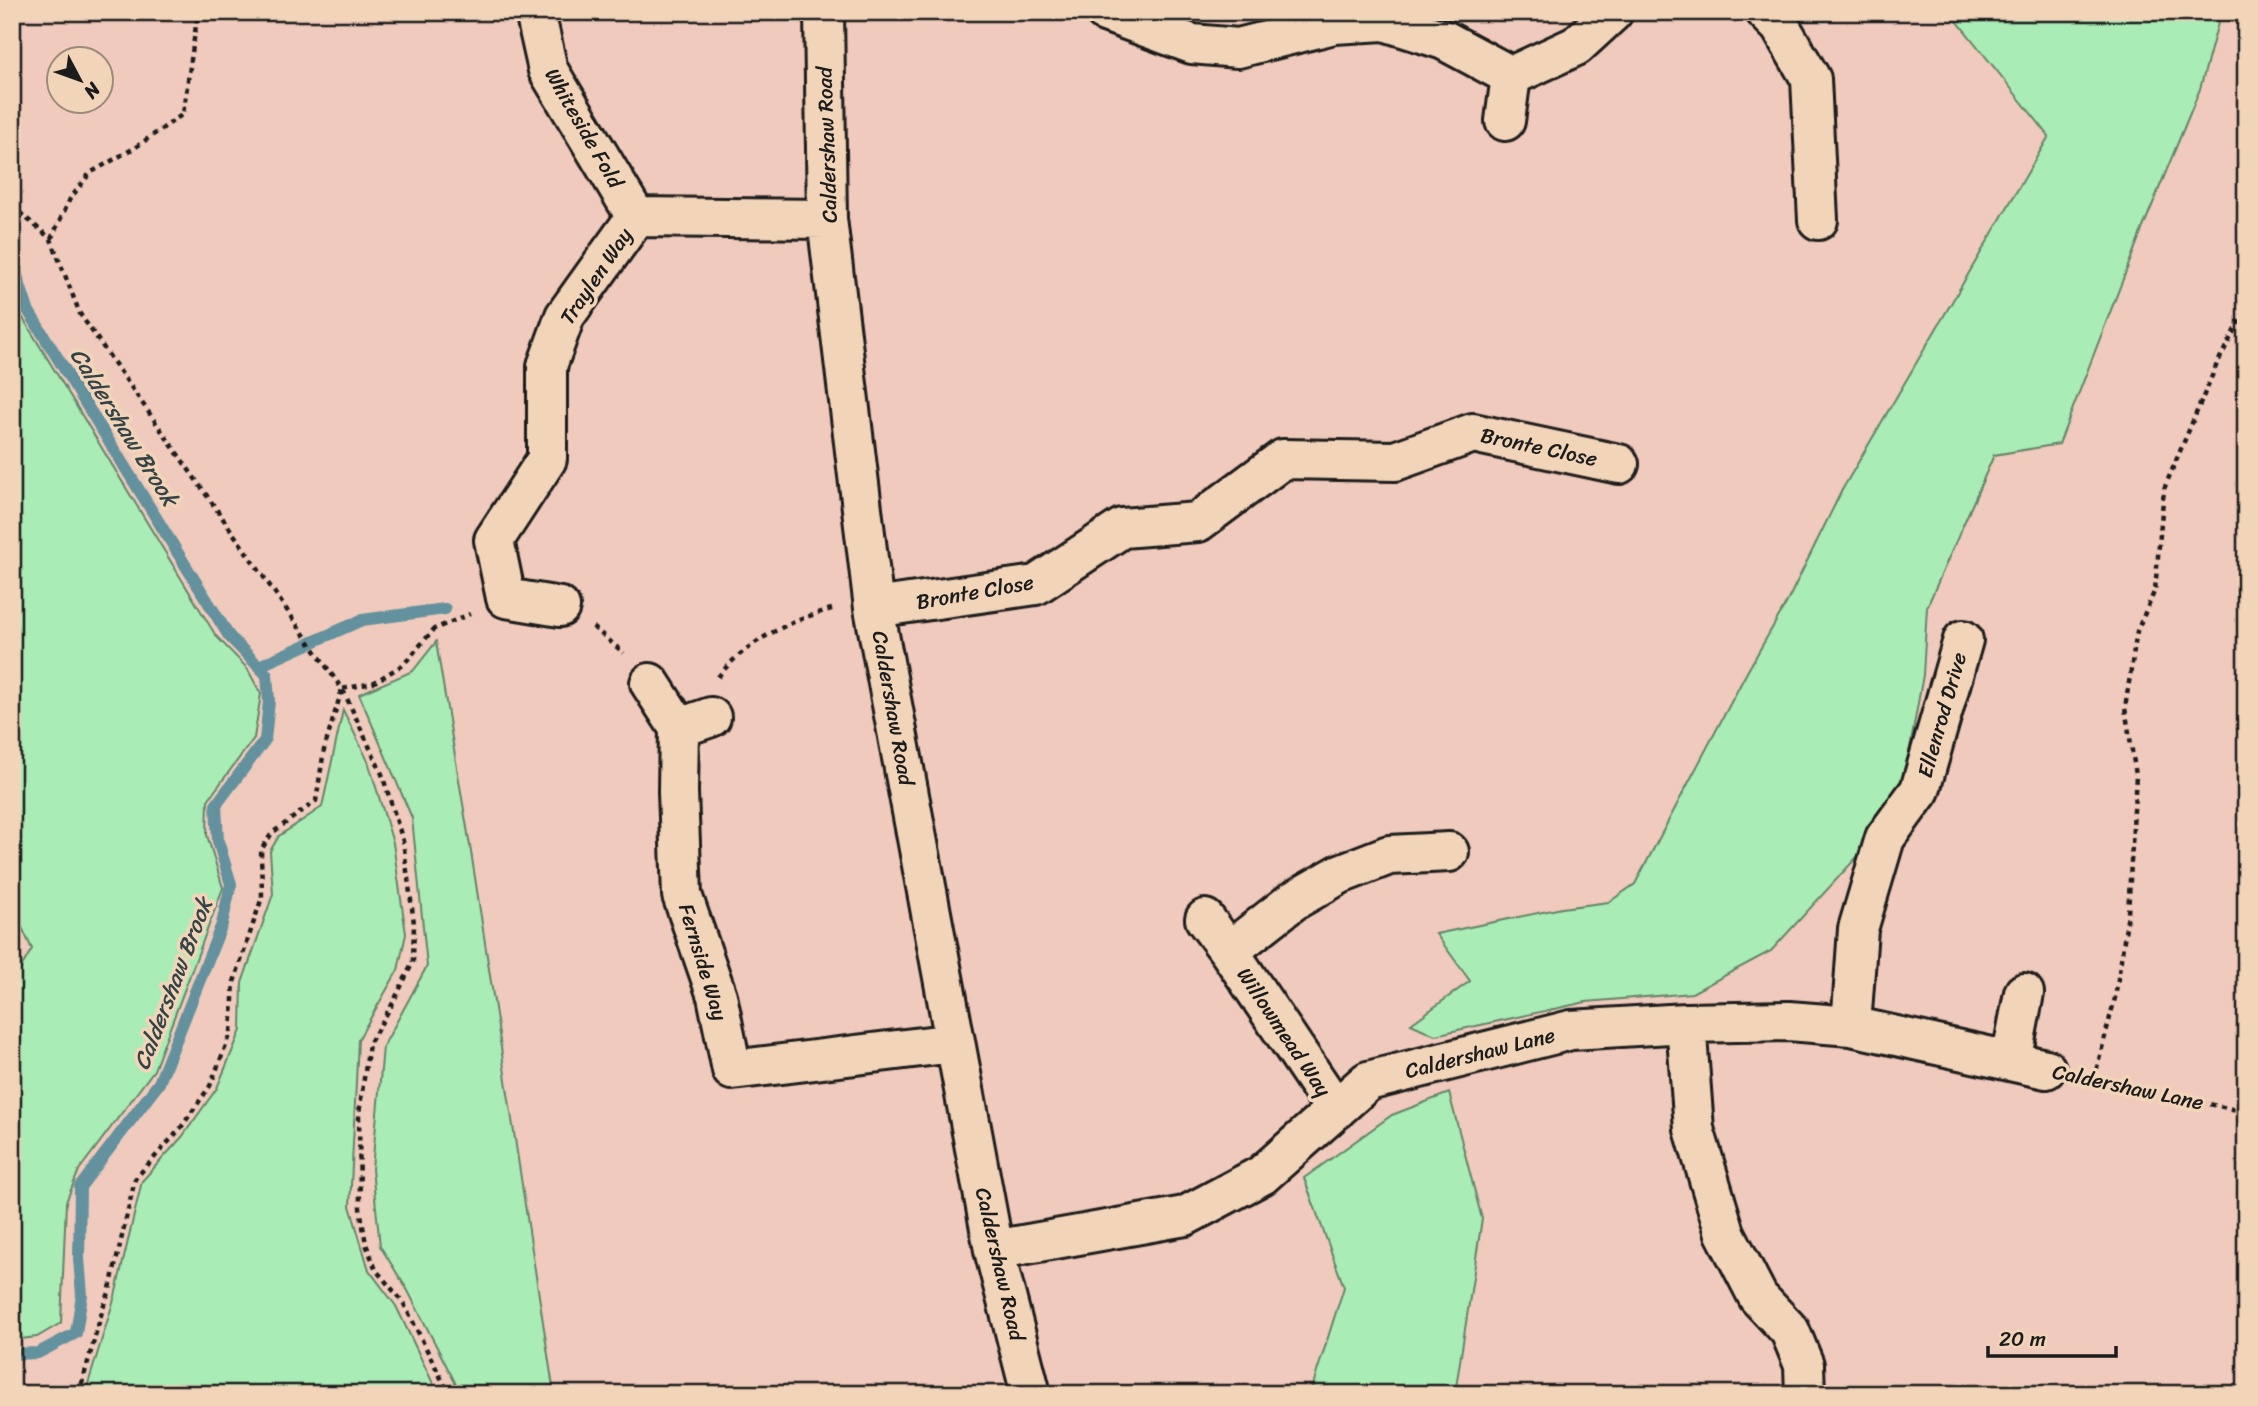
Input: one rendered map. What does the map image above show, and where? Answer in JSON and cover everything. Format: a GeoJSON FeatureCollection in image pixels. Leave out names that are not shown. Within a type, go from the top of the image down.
{"type":"FeatureCollection","features":[{"type":"Feature","properties":{"kind":"street","name":"Whiteside Fold"},"geometry":{"type":"LineString","coordinates":[[535,12],[548,69],[636,217]]}},
{"type":"Feature","properties":{"kind":"street","name":"Caldershaw Road"},"geometry":{"type":"LineString","coordinates":[[824,12],[827,219],[874,603],[994,1250],[1031,1394]]}},
{"type":"Feature","properties":{"kind":"street"},"geometry":{"type":"LineString","coordinates":[[1105,12],[1192,44],[1238,48],[1334,24],[1384,21],[1444,40],[1511,76]]}},
{"type":"Feature","properties":{"kind":"street"},"geometry":{"type":"LineString","coordinates":[[1511,76],[1576,46],[1613,12]]}},
{"type":"Feature","properties":{"kind":"street"},"geometry":{"type":"LineString","coordinates":[[1766,12],[1780,26],[1811,79],[1818,220]]}},
{"type":"Feature","properties":{"kind":"street"},"geometry":{"type":"LineString","coordinates":[[1505,121],[1511,76]]}},
{"type":"Feature","properties":{"kind":"street"},"geometry":{"type":"LineString","coordinates":[[636,217],[827,219]]}},
{"type":"Feature","properties":{"kind":"street","name":"Traylen Way"},"geometry":{"type":"LineString","coordinates":[[506,598],[494,540],[547,459],[547,366],[565,316],[636,217]]}},
{"type":"Feature","properties":{"kind":"street","name":"Bronte Close"},"geometry":{"type":"LineString","coordinates":[[874,603],[1036,585],[1122,528],[1198,522],[1283,459],[1395,461],[1473,433],[1619,464]]}},
{"type":"Feature","properties":{"kind":"street"},"geometry":{"type":"LineString","coordinates":[[506,598],[560,607]]}},
{"type":"Feature","properties":{"kind":"street","name":"Ellenrod Drive"},"geometry":{"type":"LineString","coordinates":[[1851,1026],[1858,929],[1885,838],[1920,790],[1963,640]]}},
{"type":"Feature","properties":{"kind":"street"},"geometry":{"type":"LineString","coordinates":[[650,683],[695,722]]}},
{"type":"Feature","properties":{"kind":"street","name":"Fernside Way"},"geometry":{"type":"LineString","coordinates":[[695,722],[678,792],[682,895],[717,996],[734,1086],[954,1042]]}},
{"type":"Feature","properties":{"kind":"street","name":"Willowmead Way"},"geometry":{"type":"LineString","coordinates":[[1336,1110],[1229,951],[1293,901],[1339,873],[1389,855],[1449,852]]}},
{"type":"Feature","properties":{"kind":"street"},"geometry":{"type":"LineString","coordinates":[[1205,919],[1229,951]]}},
{"type":"Feature","properties":{"kind":"street"},"geometry":{"type":"LineString","coordinates":[[2024,993],[2029,1065]]}},
{"type":"Feature","properties":{"kind":"street","name":"Caldershaw Lane"},"geometry":{"type":"LineString","coordinates":[[994,1250],[1185,1216],[1262,1175],[1367,1082],[1571,1030],[1686,1023],[1789,1021],[1851,1026],[2029,1065]]}},
{"type":"Feature","properties":{"kind":"street"},"geometry":{"type":"LineString","coordinates":[[1686,1023],[1695,1129],[1725,1233],[1758,1297],[1790,1331],[1804,1365],[1805,1394]]}},
{"type":"Feature","properties":{"kind":"path"},"geometry":{"type":"LineString","coordinates":[[51,239],[70,199],[90,173],[136,147],[183,114],[198,12]]}},
{"type":"Feature","properties":{"kind":"path"},"geometry":{"type":"LineString","coordinates":[[13,207],[51,239],[80,314],[342,690],[382,774],[403,841],[414,923],[413,962],[369,1044],[359,1113],[360,1208],[366,1244],[376,1270],[403,1302],[449,1394]]}},
{"type":"Feature","properties":{"kind":"path"},"geometry":{"type":"LineString","coordinates":[[2094,1079],[2115,998],[2128,914],[2136,775],[2125,708],[2137,631],[2155,590],[2164,489],[2217,364],[2246,308]]}},
{"type":"Feature","properties":{"kind":"path"},"geometry":{"type":"LineString","coordinates":[[342,690],[373,683],[404,664],[434,629],[506,598]]}},
{"type":"Feature","properties":{"kind":"path"},"geometry":{"type":"LineString","coordinates":[[695,722],[721,673],[747,647],[783,626],[825,611],[874,603]]}},
{"type":"Feature","properties":{"kind":"path"},"geometry":{"type":"LineString","coordinates":[[560,607],[595,628],[621,649],[650,683]]}},
{"type":"Feature","properties":{"kind":"path"},"geometry":{"type":"LineString","coordinates":[[79,1394],[109,1293],[135,1179],[180,1129],[209,1086],[231,1033],[234,982],[262,897],[261,850],[272,833],[316,802],[324,750],[342,690]]}},
{"type":"Feature","properties":{"kind":"path","name":"Caldershaw Lane"},"geometry":{"type":"LineString","coordinates":[[2029,1065],[2246,1112]]}},
{"type":"Feature","properties":{"kind":"green space"},"geometry":{"type":"Polygon","coordinates":[[[1950,12],[2221,12],[2200,89],[2059,444],[1994,455],[1927,607],[1923,675],[1904,782],[1858,856],[1771,951],[1692,993],[1586,1002],[1435,1035],[1411,1024],[1470,981],[1436,934],[1562,908],[1609,902],[1635,884],[1787,602],[1842,490],[2049,136],[1950,12]]]}},
{"type":"Feature","properties":{"kind":"green space"},"geometry":{"type":"Polygon","coordinates":[[[12,295],[18,310],[216,636],[247,668],[261,694],[254,738],[208,800],[207,835],[223,888],[154,1070],[79,1170],[66,1202],[61,1323],[37,1337],[12,1340],[12,983],[32,949],[12,906],[12,295]]]}},
{"type":"Feature","properties":{"kind":"green space"},"geometry":{"type":"Polygon","coordinates":[[[436,642],[554,1394],[461,1394],[408,1291],[380,1246],[372,1169],[383,1047],[427,966],[412,818],[359,694],[413,671],[436,642]]]}},
{"type":"Feature","properties":{"kind":"green space"},"geometry":{"type":"Polygon","coordinates":[[[343,710],[368,761],[393,843],[406,934],[398,970],[358,1040],[350,1206],[369,1270],[396,1306],[438,1394],[85,1394],[115,1296],[142,1181],[182,1137],[217,1088],[241,1030],[242,983],[273,894],[270,851],[279,836],[322,807],[343,710]]]}},
{"type":"Feature","properties":{"kind":"green space"},"geometry":{"type":"Polygon","coordinates":[[[1449,1093],[1482,1219],[1455,1394],[1310,1394],[1344,1287],[1304,1178],[1392,1115],[1449,1093]]]}},
{"type":"Feature","properties":{"kind":"waterway","name":"Caldershaw Brook"},"geometry":{"type":"LineString","coordinates":[[12,230],[16,239],[13,263],[28,310],[229,636],[267,675],[269,701],[265,740],[216,805],[218,841],[231,884],[222,924],[159,1083],[80,1187],[79,1259],[82,1295],[76,1333],[38,1353],[12,1354]]}},
{"type":"Feature","properties":{"kind":"waterway"},"geometry":{"type":"LineString","coordinates":[[259,666],[362,620],[445,609]]}}]}
